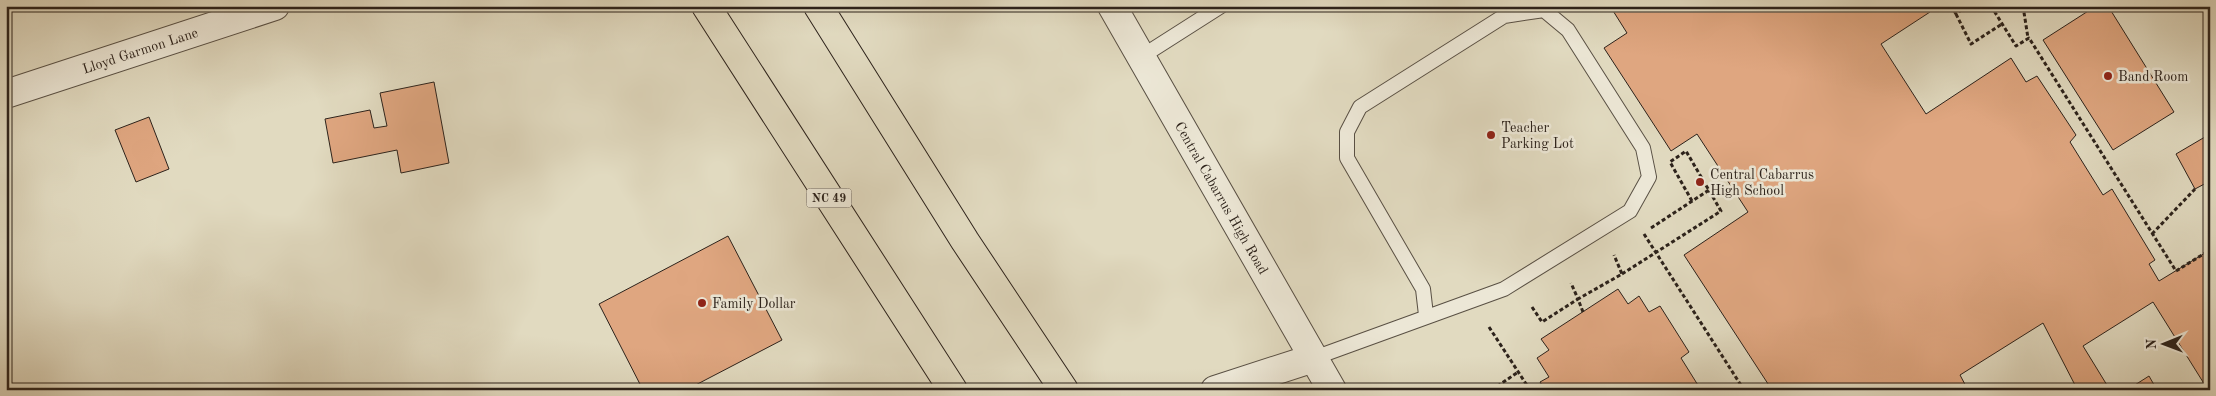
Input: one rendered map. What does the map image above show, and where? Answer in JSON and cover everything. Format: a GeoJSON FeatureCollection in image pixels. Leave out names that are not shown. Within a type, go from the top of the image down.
{"type":"FeatureCollection","features":[{"type":"Feature","properties":{"kind":"highway","name":"NC 49"},"geometry":{"type":"LineString","coordinates":[[706,6],[953,390]]}},
{"type":"Feature","properties":{"kind":"highway"},"geometry":{"type":"LineString","coordinates":[[818,6],[965,241],[1064,390]]}},
{"type":"Feature","properties":{"kind":"street","name":"Lloyd Garmon Lane"},"geometry":{"type":"LineString","coordinates":[[6,94],[275,6]]}},
{"type":"Feature","properties":{"kind":"street","name":"Central Cabarrus High Road"},"geometry":{"type":"LineString","coordinates":[[1112,6],[1332,390]]}},
{"type":"Feature","properties":{"kind":"street"},"geometry":{"type":"LineString","coordinates":[[1215,390],[1314,358]]}},
{"type":"Feature","properties":{"kind":"lane"},"geometry":{"type":"LineString","coordinates":[[1141,56],[1221,6]]}},
{"type":"Feature","properties":{"kind":"lane"},"geometry":{"type":"LineString","coordinates":[[1314,358],[1504,289],[1630,211],[1649,177],[1643,148],[1568,30],[1544,10],[1504,16],[1360,107],[1346,132],[1347,158],[1423,289],[1426,316]]}},
{"type":"Feature","properties":{"kind":"path"},"geometry":{"type":"LineString","coordinates":[[1951,6],[1971,44],[2002,24]]}},
{"type":"Feature","properties":{"kind":"path"},"geometry":{"type":"LineString","coordinates":[[1956,14],[1966,6]]}},
{"type":"Feature","properties":{"kind":"path"},"geometry":{"type":"LineString","coordinates":[[1991,6],[2016,46],[2028,38]]}},
{"type":"Feature","properties":{"kind":"path"},"geometry":{"type":"LineString","coordinates":[[2023,6],[2028,38],[2176,271],[2210,250]]}},
{"type":"Feature","properties":{"kind":"path"},"geometry":{"type":"LineString","coordinates":[[1532,306],[1542,322],[1721,211],[1686,151],[1670,162],[1692,201]]}},
{"type":"Feature","properties":{"kind":"path"},"geometry":{"type":"LineString","coordinates":[[2152,234],[2195,189]]}},
{"type":"Feature","properties":{"kind":"path"},"geometry":{"type":"LineString","coordinates":[[1651,228],[1709,190]]}},
{"type":"Feature","properties":{"kind":"path"},"geometry":{"type":"LineString","coordinates":[[1644,234],[1744,390]]}},
{"type":"Feature","properties":{"kind":"path"},"geometry":{"type":"LineString","coordinates":[[1614,255],[1622,274]]}},
{"type":"Feature","properties":{"kind":"path"},"geometry":{"type":"LineString","coordinates":[[1571,283],[1583,312]]}},
{"type":"Feature","properties":{"kind":"path"},"geometry":{"type":"LineString","coordinates":[[1489,327],[1530,390]]}},
{"type":"Feature","properties":{"kind":"path"},"geometry":{"type":"LineString","coordinates":[[1492,390],[1518,372]]}},
{"type":"Feature","properties":{"kind":"building"},"geometry":{"type":"Polygon","coordinates":[[[1610,6],[1926,6],[1930,12],[1881,44],[1926,114],[2011,58],[2026,82],[2037,76],[2076,135],[2070,142],[2103,195],[2112,189],[2155,260],[2149,264],[2159,281],[2210,250],[2210,390],[2208,390],[2153,302],[2083,346],[2110,390],[2070,390],[2076,387],[2043,323],[1960,375],[1968,390],[1772,390],[1684,255],[1748,212],[1697,134],[1671,151],[1604,48],[1627,33],[1610,6]]]}},
{"type":"Feature","properties":{"kind":"building","name":"Band Room"},"geometry":{"type":"Polygon","coordinates":[[[2096,6],[2108,6],[2174,112],[2113,150],[2043,40],[2096,6]]]}},
{"type":"Feature","properties":{"kind":"building"},"geometry":{"type":"Polygon","coordinates":[[[434,82],[449,163],[401,173],[397,150],[333,163],[325,119],[370,110],[374,128],[387,126],[380,93],[434,82]]]}},
{"type":"Feature","properties":{"kind":"building"},"geometry":{"type":"Polygon","coordinates":[[[149,117],[169,169],[136,182],[115,130],[149,117]]]}},
{"type":"Feature","properties":{"kind":"building"},"geometry":{"type":"Polygon","coordinates":[[[2210,134],[2210,181],[2195,189],[2176,154],[2210,134]]]}},
{"type":"Feature","properties":{"kind":"building"},"geometry":{"type":"Polygon","coordinates":[[[728,236],[782,340],[686,390],[643,390],[599,304],[728,236]]]}},
{"type":"Feature","properties":{"kind":"building"},"geometry":{"type":"Polygon","coordinates":[[[1618,289],[1628,304],[1639,296],[1649,312],[1660,306],[1689,352],[1681,358],[1701,390],[1545,390],[1540,382],[1549,377],[1537,358],[1549,350],[1541,339],[1618,289]]]}},
{"type":"Feature","properties":{"kind":"building"},"geometry":{"type":"Polygon","coordinates":[[[2149,376],[2157,390],[2127,390],[2149,376]]]}},
{"type":"Feature","properties":{"kind":"place","name":"Band Room"},"geometry":{"type":"Point","coordinates":[2108,76]}},
{"type":"Feature","properties":{"kind":"place","name":"Teacher Parking Lot"},"geometry":{"type":"Point","coordinates":[1491,135]}},
{"type":"Feature","properties":{"kind":"place","name":"Central Cabarrus High School"},"geometry":{"type":"Point","coordinates":[1700,182]}},
{"type":"Feature","properties":{"kind":"place","name":"Family Dollar"},"geometry":{"type":"Point","coordinates":[702,303]}}]}
